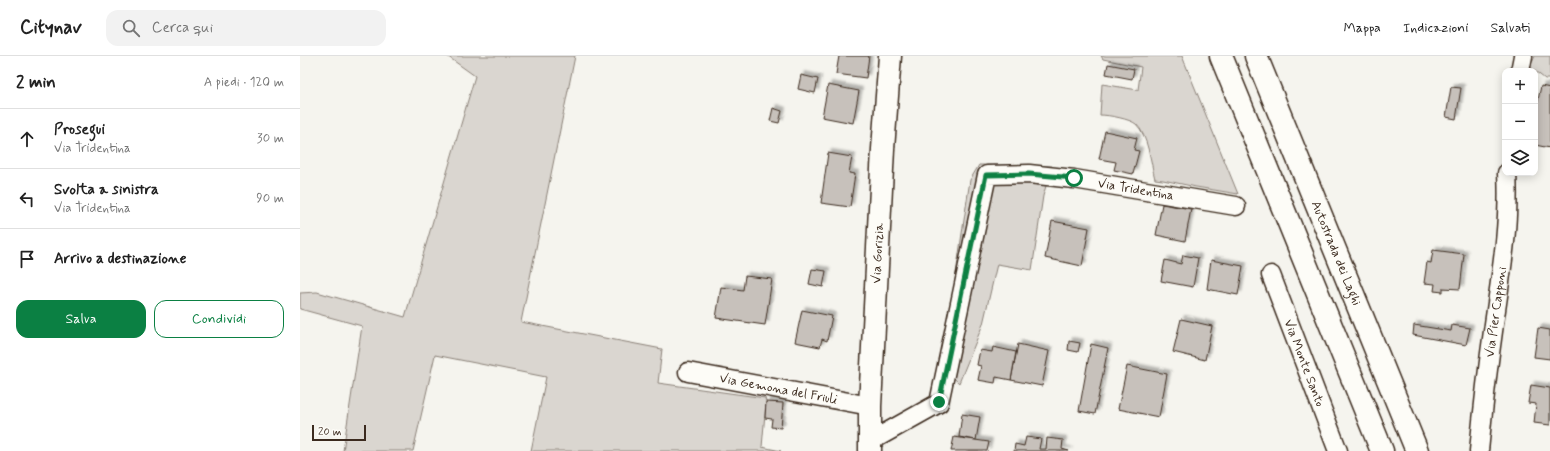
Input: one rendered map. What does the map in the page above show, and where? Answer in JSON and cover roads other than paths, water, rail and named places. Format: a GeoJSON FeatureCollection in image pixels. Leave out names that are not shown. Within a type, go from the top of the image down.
{"type":"FeatureCollection","features":[{"type":"Feature","properties":{"kind":"main road","name":"Via Gorizia"},"geometry":{"type":"LineString","coordinates":[[870,446],[870,406],[883,149],[890,56]]}},
{"type":"Feature","properties":{"kind":"main road"},"geometry":{"type":"LineString","coordinates":[[1221,56],[1382,451]]}},
{"type":"Feature","properties":{"kind":"main road","name":"Autostrada dei Laghi"},"geometry":{"type":"LineString","coordinates":[[1256,56],[1417,451]]}},
{"type":"Feature","properties":{"kind":"street"},"geometry":{"type":"LineString","coordinates":[[1521,68],[1523,56]]}},
{"type":"Feature","properties":{"kind":"street","name":"Via Tridentina"},"geometry":{"type":"LineString","coordinates":[[870,446],[939,402],[986,175],[1029,174],[1074,178],[1236,206]]}},
{"type":"Feature","properties":{"kind":"street","name":"Via Pier Capponi"},"geometry":{"type":"LineString","coordinates":[[1478,451],[1487,370],[1503,260],[1508,198],[1507,176]]}},
{"type":"Feature","properties":{"kind":"street","name":"Via Monte Santo"},"geometry":{"type":"LineString","coordinates":[[1271,275],[1338,451]]}},
{"type":"Feature","properties":{"kind":"street","name":"Via Gemona del Friuli"},"geometry":{"type":"LineString","coordinates":[[688,372],[870,406]]}}]}
